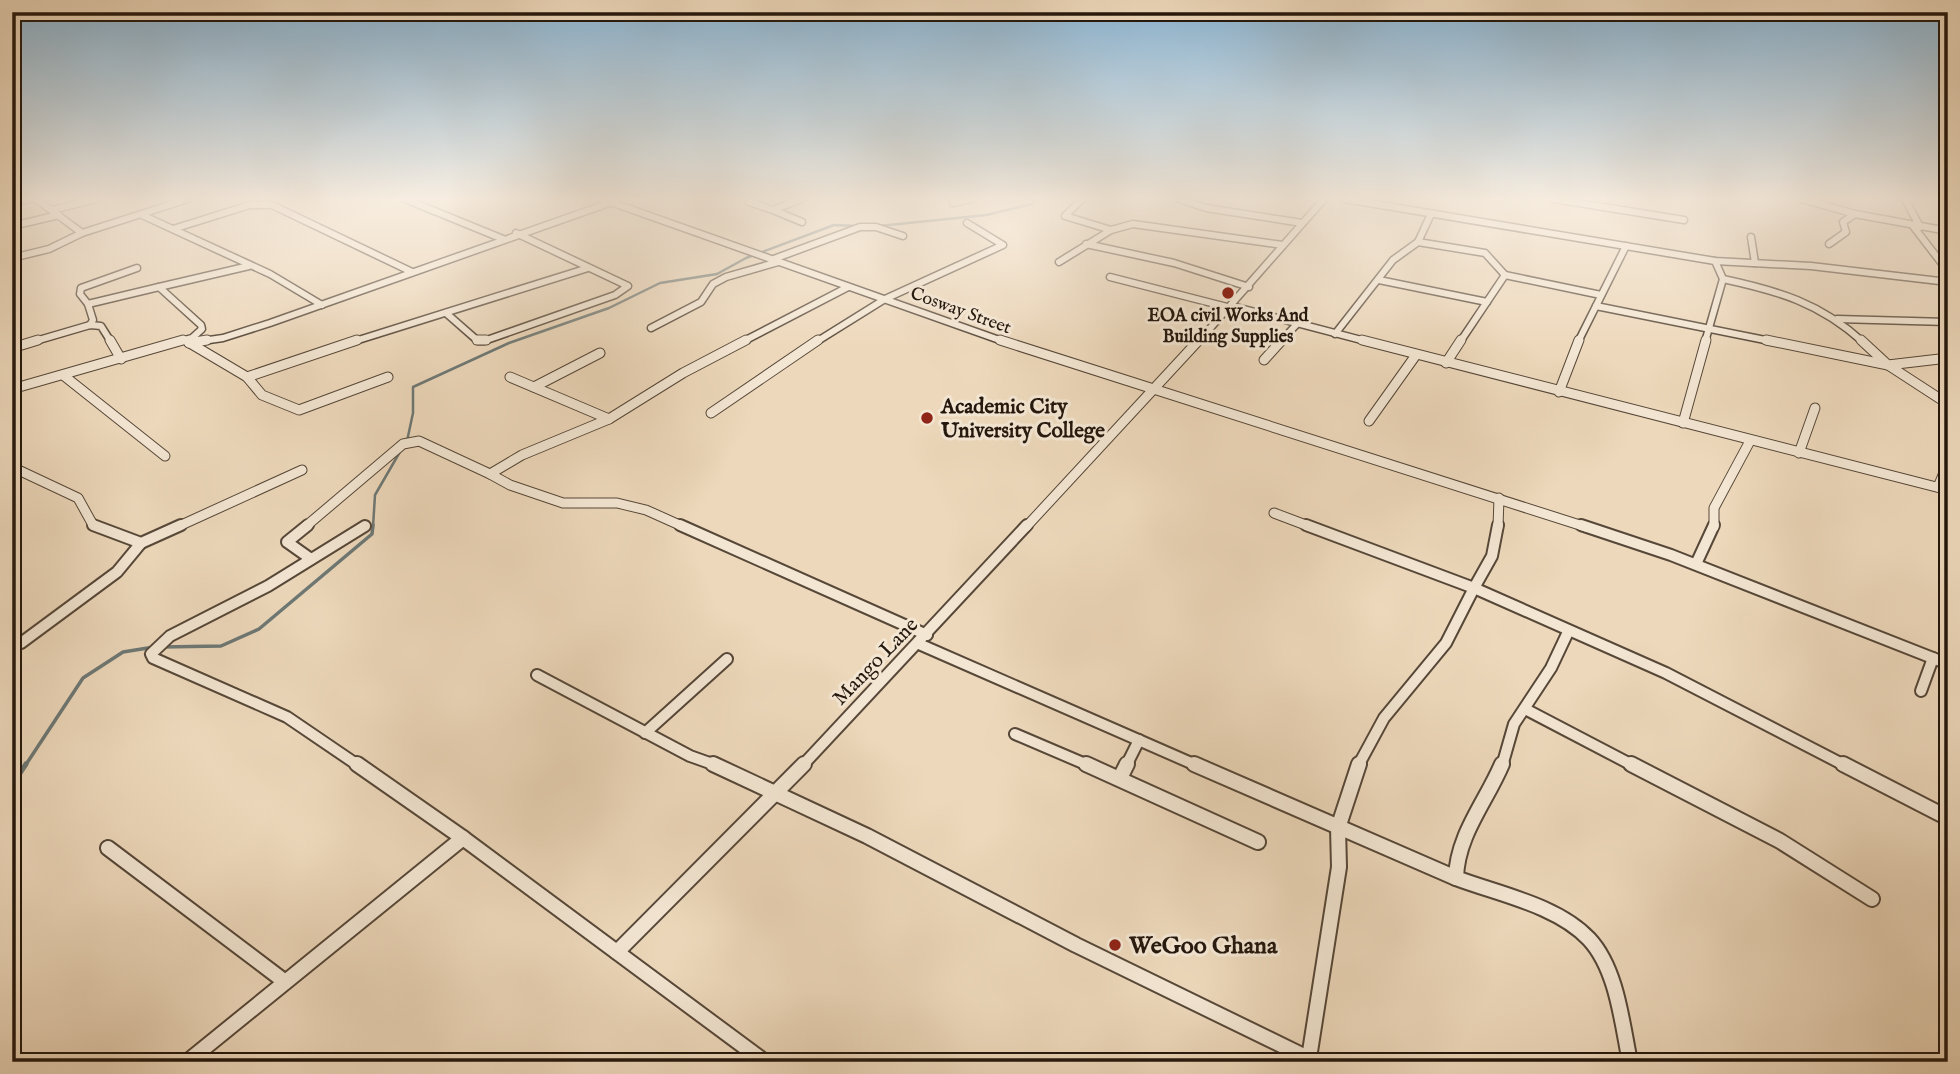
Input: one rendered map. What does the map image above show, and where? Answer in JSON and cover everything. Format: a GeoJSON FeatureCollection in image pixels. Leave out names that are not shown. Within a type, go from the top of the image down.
{"type":"FeatureCollection","features":[{"type":"Feature","properties":{"kind":"street"},"geometry":{"type":"LineString","coordinates":[[12,258],[48,249]]}},
{"type":"Feature","properties":{"kind":"street"},"geometry":{"type":"LineString","coordinates":[[214,249],[280,279],[291,289],[322,305]]}},
{"type":"Feature","properties":{"kind":"street"},"geometry":{"type":"LineString","coordinates":[[368,249],[412,271]]}},
{"type":"Feature","properties":{"kind":"street"},"geometry":{"type":"LineString","coordinates":[[12,390],[187,342],[223,338],[474,249]]}},
{"type":"Feature","properties":{"kind":"street"},"geometry":{"type":"LineString","coordinates":[[446,313],[478,341],[491,340],[615,295],[628,286],[549,249]]}},
{"type":"Feature","properties":{"kind":"street","name":"Cosway Street"},"geometry":{"type":"LineString","coordinates":[[738,249],[1064,363],[1499,498],[1696,564],[1948,664]]}},
{"type":"Feature","properties":{"kind":"street"},"geometry":{"type":"LineString","coordinates":[[651,328],[701,302],[713,284],[726,277],[801,249]]}},
{"type":"Feature","properties":{"kind":"street"},"geometry":{"type":"LineString","coordinates":[[710,413],[841,325],[885,299],[994,249]]}},
{"type":"Feature","properties":{"kind":"street"},"geometry":{"type":"LineString","coordinates":[[1059,262],[1077,249]]}},
{"type":"Feature","properties":{"kind":"street"},"geometry":{"type":"LineString","coordinates":[[1112,249],[1174,263],[1216,279],[1249,286]]}},
{"type":"Feature","properties":{"kind":"street","name":"Mango Lane"},"geometry":{"type":"LineString","coordinates":[[617,951],[775,794],[923,640],[1231,307],[1280,249]]}},
{"type":"Feature","properties":{"kind":"street"},"geometry":{"type":"LineString","coordinates":[[1335,334],[1393,260],[1408,249]]}},
{"type":"Feature","properties":{"kind":"street"},"geometry":{"type":"LineString","coordinates":[[1461,249],[1485,253],[1505,275],[1601,295]]}},
{"type":"Feature","properties":{"kind":"street"},"geometry":{"type":"LineString","coordinates":[[1559,393],[1586,322],[1624,249]]}},
{"type":"Feature","properties":{"kind":"street"},"geometry":{"type":"LineString","coordinates":[[1645,249],[1715,261],[1948,282]]}},
{"type":"Feature","properties":{"kind":"street"},"geometry":{"type":"LineString","coordinates":[[1753,249],[1755,263]]}},
{"type":"Feature","properties":{"kind":"street"},"geometry":{"type":"LineString","coordinates":[[1932,249],[1943,265]]}},
{"type":"Feature","properties":{"kind":"street"},"geometry":{"type":"LineString","coordinates":[[1683,423],[1723,279],[1715,261]]}},
{"type":"Feature","properties":{"kind":"street"},"geometry":{"type":"LineString","coordinates":[[88,303],[249,266]]}},
{"type":"Feature","properties":{"kind":"street"},"geometry":{"type":"LineString","coordinates":[[90,326],[93,320],[88,303],[80,294],[81,288],[137,268]]}},
{"type":"Feature","properties":{"kind":"street"},"geometry":{"type":"LineString","coordinates":[[247,377],[402,324],[446,313],[588,268]]}},
{"type":"Feature","properties":{"kind":"street"},"geometry":{"type":"LineString","coordinates":[[1446,363],[1505,275]]}},
{"type":"Feature","properties":{"kind":"street"},"geometry":{"type":"LineString","coordinates":[[1110,277],[1559,393],[1943,488],[1948,463]]}},
{"type":"Feature","properties":{"kind":"street"},"geometry":{"type":"LineString","coordinates":[[1723,279],[1773,290],[1837,319],[1888,365],[1948,404]]}},
{"type":"Feature","properties":{"kind":"street"},"geometry":{"type":"LineString","coordinates":[[1379,280],[1487,302]]}},
{"type":"Feature","properties":{"kind":"street"},"geometry":{"type":"LineString","coordinates":[[159,287],[201,325],[198,334],[187,342]]}},
{"type":"Feature","properties":{"kind":"street"},"geometry":{"type":"LineString","coordinates":[[490,474],[523,455],[610,419],[683,373],[848,287]]}},
{"type":"Feature","properties":{"kind":"street"},"geometry":{"type":"LineString","coordinates":[[1596,306],[1888,365],[1948,358]]}},
{"type":"Feature","properties":{"kind":"street"},"geometry":{"type":"LineString","coordinates":[[1837,319],[1948,323]]}},
{"type":"Feature","properties":{"kind":"street"},"geometry":{"type":"LineString","coordinates":[[1264,360],[1297,324]]}},
{"type":"Feature","properties":{"kind":"street"},"geometry":{"type":"LineString","coordinates":[[12,348],[90,326],[104,328],[121,359]]}},
{"type":"Feature","properties":{"kind":"street"},"geometry":{"type":"LineString","coordinates":[[203,351],[223,338]]}},
{"type":"Feature","properties":{"kind":"street"},"geometry":{"type":"LineString","coordinates":[[187,342],[247,377],[262,395],[299,410],[388,377]]}},
{"type":"Feature","properties":{"kind":"street"},"geometry":{"type":"LineString","coordinates":[[534,387],[600,353]]}},
{"type":"Feature","properties":{"kind":"street"},"geometry":{"type":"LineString","coordinates":[[1369,421],[1416,355]]}},
{"type":"Feature","properties":{"kind":"street"},"geometry":{"type":"LineString","coordinates":[[63,375],[164,456]]}},
{"type":"Feature","properties":{"kind":"street"},"geometry":{"type":"LineString","coordinates":[[510,377],[610,419]]}},
{"type":"Feature","properties":{"kind":"street"},"geometry":{"type":"LineString","coordinates":[[1799,453],[1815,408]]}},
{"type":"Feature","properties":{"kind":"street"},"geometry":{"type":"LineString","coordinates":[[311,559],[290,546],[287,542],[291,537],[326,512],[403,444],[419,441],[510,485],[563,503],[609,502],[646,510],[1139,740],[1456,878],[1541,910],[1578,930],[1590,940],[1613,991],[1630,1062]]}},
{"type":"Feature","properties":{"kind":"street"},"geometry":{"type":"LineString","coordinates":[[1696,564],[1714,527],[1714,508],[1750,441]]}},
{"type":"Feature","properties":{"kind":"street"},"geometry":{"type":"LineString","coordinates":[[12,467],[78,498],[93,525],[141,543]]}},
{"type":"Feature","properties":{"kind":"street"},"geometry":{"type":"LineString","coordinates":[[21,643],[40,625],[117,572],[141,543],[302,470]]}},
{"type":"Feature","properties":{"kind":"street"},"geometry":{"type":"LineString","coordinates":[[537,675],[645,733],[867,836],[1076,945],[1313,1060],[1326,928],[1339,867],[1338,828],[1362,753],[1398,699],[1446,643],[1494,555],[1499,537],[1499,498]]}},
{"type":"Feature","properties":{"kind":"street"},"geometry":{"type":"LineString","coordinates":[[1274,513],[1474,588],[1665,673],[1948,818]]}},
{"type":"Feature","properties":{"kind":"street"},"geometry":{"type":"LineString","coordinates":[[365,526],[268,586],[170,636],[159,643],[151,654],[153,658],[287,717],[463,838],[765,1062]]}},
{"type":"Feature","properties":{"kind":"street"},"geometry":{"type":"LineString","coordinates":[[1456,878],[1455,869],[1469,831],[1502,765],[1509,733],[1560,657],[1568,632]]}},
{"type":"Feature","properties":{"kind":"street"},"geometry":{"type":"LineString","coordinates":[[1921,691],[1933,658]]}},
{"type":"Feature","properties":{"kind":"street"},"geometry":{"type":"LineString","coordinates":[[645,733],[727,659]]}},
{"type":"Feature","properties":{"kind":"street"},"geometry":{"type":"LineString","coordinates":[[1525,709],[1735,817],[1872,899]]}},
{"type":"Feature","properties":{"kind":"street"},"geometry":{"type":"LineString","coordinates":[[1015,734],[1120,778],[1258,842]]}},
{"type":"Feature","properties":{"kind":"street"},"geometry":{"type":"LineString","coordinates":[[1120,778],[1139,740]]}},
{"type":"Feature","properties":{"kind":"street"},"geometry":{"type":"LineString","coordinates":[[187,1062],[463,838]]}},
{"type":"Feature","properties":{"kind":"street"},"geometry":{"type":"LineString","coordinates":[[108,848],[284,981]]}},
{"type":"Feature","properties":{"kind":"waterway"},"geometry":{"type":"LineString","coordinates":[[407,441],[413,413],[413,387],[509,343],[609,308],[660,283],[717,274],[770,249]]}},
{"type":"Feature","properties":{"kind":"waterway"},"geometry":{"type":"LineString","coordinates":[[373,527],[375,495],[401,450]]}},
{"type":"Feature","properties":{"kind":"waterway"},"geometry":{"type":"LineString","coordinates":[[162,647],[221,646],[259,629],[372,534],[373,525]]}},
{"type":"Feature","properties":{"kind":"waterway"},"geometry":{"type":"LineString","coordinates":[[25,766],[83,678],[123,652],[154,647]]}},
{"type":"Feature","properties":{"kind":"waterway"},"geometry":{"type":"LineString","coordinates":[[12,785],[26,764]]}},
{"type":"Feature","properties":{"kind":"place","name":"EOA civil Works And Building Supplies"},"geometry":{"type":"Point","coordinates":[1228,293]}},
{"type":"Feature","properties":{"kind":"place","name":"Academic City University College"},"geometry":{"type":"Point","coordinates":[927,418]}},
{"type":"Feature","properties":{"kind":"place","name":"WeGoo Ghana"},"geometry":{"type":"Point","coordinates":[1115,945]}}]}
